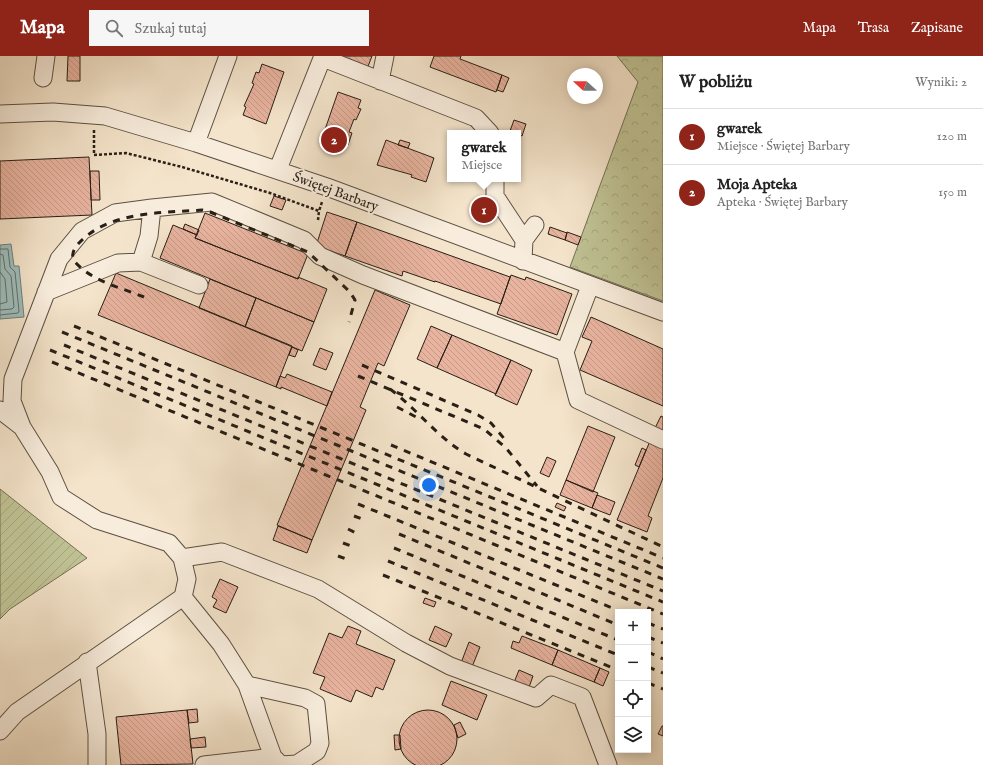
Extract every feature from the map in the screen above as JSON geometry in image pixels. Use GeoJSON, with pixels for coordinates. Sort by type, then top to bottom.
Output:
{"type":"FeatureCollection","features":[{"type":"Feature","properties":{"kind":"street"},"geometry":{"type":"LineString","coordinates":[[43,78],[46,56]]}},
{"type":"Feature","properties":{"kind":"street"},"geometry":{"type":"LineString","coordinates":[[196,143],[228,56]]}},
{"type":"Feature","properties":{"kind":"street"},"geometry":{"type":"LineString","coordinates":[[380,81],[385,56]]}},
{"type":"Feature","properties":{"kind":"street"},"geometry":{"type":"LineString","coordinates":[[278,169],[323,57],[476,118],[487,130]]}},
{"type":"Feature","properties":{"kind":"street","name":"Świętej Barbary"},"geometry":{"type":"LineString","coordinates":[[0,114],[53,112],[105,116],[196,143],[278,169],[663,312]]}},
{"type":"Feature","properties":{"kind":"street"},"geometry":{"type":"LineString","coordinates":[[495,182],[495,196],[524,240]]}},
{"type":"Feature","properties":{"kind":"street"},"geometry":{"type":"LineString","coordinates":[[0,731],[17,712],[87,662],[183,597],[187,579],[182,558],[168,543],[97,520],[61,497],[50,472],[22,427],[12,401],[13,379],[59,259],[82,231],[115,213],[212,202],[304,240],[320,256],[363,276],[565,352]]}},
{"type":"Feature","properties":{"kind":"street"},"geometry":{"type":"LineString","coordinates":[[141,262],[149,236],[152,208]]}},
{"type":"Feature","properties":{"kind":"street"},"geometry":{"type":"LineString","coordinates":[[523,261],[524,240],[535,225]]}},
{"type":"Feature","properties":{"kind":"street"},"geometry":{"type":"LineString","coordinates":[[46,292],[118,263],[141,262],[199,285]]}},
{"type":"Feature","properties":{"kind":"street"},"geometry":{"type":"LineString","coordinates":[[590,286],[565,352],[578,400],[663,440]]}},
{"type":"Feature","properties":{"kind":"street"},"geometry":{"type":"LineString","coordinates":[[0,410],[22,427]]}},
{"type":"Feature","properties":{"kind":"street"},"geometry":{"type":"LineString","coordinates":[[182,558],[222,552],[318,589],[406,643],[450,666],[536,698],[551,685],[582,697],[608,765]]}},
{"type":"Feature","properties":{"kind":"street"},"geometry":{"type":"LineString","coordinates":[[183,597],[221,644],[247,685],[278,762]]}},
{"type":"Feature","properties":{"kind":"street"},"geometry":{"type":"LineString","coordinates":[[87,662],[97,734],[97,765]]}},
{"type":"Feature","properties":{"kind":"street"},"geometry":{"type":"LineString","coordinates":[[204,765],[278,762],[297,764],[317,751],[320,743],[316,704],[305,698],[247,685]]}},
{"type":"Feature","properties":{"kind":"path"},"geometry":{"type":"LineString","coordinates":[[94,126],[94,155],[126,153],[182,167],[270,193],[319,211]]}},
{"type":"Feature","properties":{"kind":"path"},"geometry":{"type":"LineString","coordinates":[[318,220],[319,211],[327,187]]}},
{"type":"Feature","properties":{"kind":"green space"},"geometry":{"type":"Polygon","coordinates":[[[617,56],[663,56],[663,301],[570,267],[638,82],[617,56]]]}},
{"type":"Feature","properties":{"kind":"green space"},"geometry":{"type":"Polygon","coordinates":[[[0,489],[87,558],[10,609],[0,619],[0,489]]]}},
{"type":"Feature","properties":{"kind":"water"},"geometry":{"type":"Polygon","coordinates":[[[11,244],[14,266],[19,266],[24,317],[0,319],[0,245],[11,244]]]}},
{"type":"Feature","properties":{"kind":"building"},"geometry":{"type":"Polygon","coordinates":[[[68,56],[80,56],[80,81],[67,81],[68,56]]]}},
{"type":"Feature","properties":{"kind":"building"},"geometry":{"type":"Polygon","coordinates":[[[335,56],[372,56],[367,69],[335,56]]]}},
{"type":"Feature","properties":{"kind":"building"},"geometry":{"type":"Polygon","coordinates":[[[434,56],[461,56],[460,59],[502,75],[496,92],[430,67],[434,56]]]}},
{"type":"Feature","properties":{"kind":"building"},"geometry":{"type":"Polygon","coordinates":[[[262,64],[284,72],[266,124],[243,115],[246,107],[244,106],[254,84],[252,83],[256,72],[259,73],[262,64]]]}},
{"type":"Feature","properties":{"kind":"building"},"geometry":{"type":"Polygon","coordinates":[[[502,75],[509,78],[503,92],[497,90],[502,75]]]}},
{"type":"Feature","properties":{"kind":"building"},"geometry":{"type":"Polygon","coordinates":[[[338,92],[361,100],[358,108],[361,109],[356,120],[354,119],[349,132],[352,133],[348,145],[345,144],[342,152],[320,144],[338,92]]]}},
{"type":"Feature","properties":{"kind":"building"},"geometry":{"type":"Polygon","coordinates":[[[514,120],[526,124],[522,136],[521,130],[510,130],[514,120]]]}},
{"type":"Feature","properties":{"kind":"building"},"geometry":{"type":"Polygon","coordinates":[[[386,140],[434,158],[426,182],[411,177],[412,175],[377,165],[386,140]]]}},
{"type":"Feature","properties":{"kind":"building"},"geometry":{"type":"Polygon","coordinates":[[[400,140],[410,143],[408,148],[398,145],[400,140]]]}},
{"type":"Feature","properties":{"kind":"building"},"geometry":{"type":"Polygon","coordinates":[[[89,157],[92,215],[0,219],[0,161],[89,157]]]}},
{"type":"Feature","properties":{"kind":"building"},"geometry":{"type":"Polygon","coordinates":[[[90,171],[99,171],[100,200],[91,200],[90,171]]]}},
{"type":"Feature","properties":{"kind":"building"},"geometry":{"type":"Polygon","coordinates":[[[274,196],[286,200],[282,210],[270,206],[274,196]]]}},
{"type":"Feature","properties":{"kind":"building"},"geometry":{"type":"Polygon","coordinates":[[[327,212],[357,222],[345,256],[316,246],[327,212]]]}},
{"type":"Feature","properties":{"kind":"building"},"geometry":{"type":"Polygon","coordinates":[[[205,213],[308,254],[298,279],[195,238],[205,213]]]}},
{"type":"Feature","properties":{"kind":"building"},"geometry":{"type":"Polygon","coordinates":[[[357,222],[510,277],[501,304],[403,271],[402,276],[345,256],[357,222]]]}},
{"type":"Feature","properties":{"kind":"building"},"geometry":{"type":"Polygon","coordinates":[[[185,224],[199,230],[197,235],[183,229],[185,224]]]}},
{"type":"Feature","properties":{"kind":"building"},"geometry":{"type":"Polygon","coordinates":[[[173,225],[197,235],[195,238],[327,289],[314,322],[160,258],[173,225]]]}},
{"type":"Feature","properties":{"kind":"building"},"geometry":{"type":"Polygon","coordinates":[[[550,227],[567,233],[565,240],[548,234],[550,227]]]}},
{"type":"Feature","properties":{"kind":"building"},"geometry":{"type":"Polygon","coordinates":[[[567,232],[581,237],[578,245],[565,240],[567,232]]]}},
{"type":"Feature","properties":{"kind":"building"},"geometry":{"type":"Polygon","coordinates":[[[116,273],[292,346],[276,387],[98,315],[116,273]]]}},
{"type":"Feature","properties":{"kind":"building"},"geometry":{"type":"Polygon","coordinates":[[[511,275],[525,280],[526,277],[572,294],[557,335],[497,314],[511,275]]]}},
{"type":"Feature","properties":{"kind":"building"},"geometry":{"type":"Polygon","coordinates":[[[210,279],[256,298],[245,327],[199,308],[210,279]]]}},
{"type":"Feature","properties":{"kind":"building"},"geometry":{"type":"Polygon","coordinates":[[[375,290],[410,305],[384,366],[378,363],[360,407],[366,410],[312,540],[277,525],[375,290]]]}},
{"type":"Feature","properties":{"kind":"building"},"geometry":{"type":"Polygon","coordinates":[[[256,298],[314,322],[302,351],[245,327],[256,298]]]}},
{"type":"Feature","properties":{"kind":"building"},"geometry":{"type":"Polygon","coordinates":[[[591,317],[663,349],[663,406],[580,370],[592,341],[582,337],[591,317]]]}},
{"type":"Feature","properties":{"kind":"building"},"geometry":{"type":"Polygon","coordinates":[[[431,326],[452,335],[437,368],[417,359],[431,326]]]}},
{"type":"Feature","properties":{"kind":"building"},"geometry":{"type":"Polygon","coordinates":[[[452,335],[511,360],[496,394],[437,368],[452,335]]]}},
{"type":"Feature","properties":{"kind":"building"},"geometry":{"type":"Polygon","coordinates":[[[292,347],[298,350],[295,357],[289,355],[292,347]]]}},
{"type":"Feature","properties":{"kind":"building"},"geometry":{"type":"Polygon","coordinates":[[[320,348],[333,353],[326,370],[313,365],[320,348]]]}},
{"type":"Feature","properties":{"kind":"building"},"geometry":{"type":"Polygon","coordinates":[[[511,360],[532,370],[517,405],[495,395],[511,360]]]}},
{"type":"Feature","properties":{"kind":"building"},"geometry":{"type":"Polygon","coordinates":[[[287,374],[332,392],[327,406],[281,387],[281,389],[276,387],[280,376],[285,378],[287,374]]]}},
{"type":"Feature","properties":{"kind":"building"},"geometry":{"type":"Polygon","coordinates":[[[661,416],[663,417],[663,434],[654,430],[661,416]]]}},
{"type":"Feature","properties":{"kind":"building"},"geometry":{"type":"Polygon","coordinates":[[[588,426],[615,437],[593,492],[566,480],[588,426]]]}},
{"type":"Feature","properties":{"kind":"building"},"geometry":{"type":"Polygon","coordinates":[[[650,441],[663,446],[663,478],[648,516],[652,518],[647,532],[617,520],[650,441]]]}},
{"type":"Feature","properties":{"kind":"building"},"geometry":{"type":"Polygon","coordinates":[[[642,448],[646,450],[639,467],[635,465],[642,448]]]}},
{"type":"Feature","properties":{"kind":"building"},"geometry":{"type":"Polygon","coordinates":[[[547,457],[556,461],[549,477],[540,473],[547,457]]]}},
{"type":"Feature","properties":{"kind":"building"},"geometry":{"type":"Polygon","coordinates":[[[566,480],[598,493],[592,508],[560,495],[566,480]]]}},
{"type":"Feature","properties":{"kind":"building"},"geometry":{"type":"Polygon","coordinates":[[[597,495],[615,502],[610,515],[592,508],[597,495]]]}},
{"type":"Feature","properties":{"kind":"building"},"geometry":{"type":"Polygon","coordinates":[[[557,503],[566,507],[564,511],[555,507],[557,503]]]}},
{"type":"Feature","properties":{"kind":"building"},"geometry":{"type":"Polygon","coordinates":[[[278,526],[312,540],[307,553],[273,540],[278,526]]]}},
{"type":"Feature","properties":{"kind":"building"},"geometry":{"type":"Polygon","coordinates":[[[220,579],[238,587],[226,613],[213,607],[217,600],[212,597],[220,579]]]}},
{"type":"Feature","properties":{"kind":"building"},"geometry":{"type":"Polygon","coordinates":[[[425,598],[436,602],[434,607],[423,603],[425,598]]]}},
{"type":"Feature","properties":{"kind":"building"},"geometry":{"type":"Polygon","coordinates":[[[348,626],[361,631],[356,644],[395,660],[383,690],[376,687],[372,697],[356,690],[351,702],[320,689],[325,677],[313,673],[329,633],[342,638],[348,626]]]}},
{"type":"Feature","properties":{"kind":"building"},"geometry":{"type":"Polygon","coordinates":[[[435,626],[452,634],[446,647],[429,640],[435,626]]]}},
{"type":"Feature","properties":{"kind":"building"},"geometry":{"type":"Polygon","coordinates":[[[522,636],[558,650],[552,665],[511,648],[513,641],[519,643],[522,636]]]}},
{"type":"Feature","properties":{"kind":"building"},"geometry":{"type":"Polygon","coordinates":[[[469,642],[480,647],[472,667],[461,663],[469,642]]]}},
{"type":"Feature","properties":{"kind":"building"},"geometry":{"type":"Polygon","coordinates":[[[558,650],[600,668],[594,682],[552,665],[558,650]]]}},
{"type":"Feature","properties":{"kind":"building"},"geometry":{"type":"Polygon","coordinates":[[[600,668],[609,672],[603,686],[594,682],[600,668]]]}},
{"type":"Feature","properties":{"kind":"building"},"geometry":{"type":"Polygon","coordinates":[[[519,670],[533,676],[528,690],[513,685],[519,670]]]}},
{"type":"Feature","properties":{"kind":"building"},"geometry":{"type":"Polygon","coordinates":[[[451,681],[487,695],[477,720],[442,705],[451,681]]]}},
{"type":"Feature","properties":{"kind":"building"},"geometry":{"type":"Polygon","coordinates":[[[197,709],[198,722],[189,723],[187,710],[197,709]]]}},
{"type":"Feature","properties":{"kind":"building"},"geometry":{"type":"Polygon","coordinates":[[[187,710],[193,764],[121,765],[116,717],[187,710]]]}},
{"type":"Feature","properties":{"kind":"building"},"geometry":{"type":"Polygon","coordinates":[[[428,710],[444,715],[452,723],[456,733],[456,745],[452,755],[444,763],[436,766],[420,766],[412,763],[404,755],[399,739],[404,723],[412,715],[428,710]]]}},
{"type":"Feature","properties":{"kind":"building"},"geometry":{"type":"Polygon","coordinates":[[[460,722],[466,734],[458,738],[454,725],[460,722]]]}},
{"type":"Feature","properties":{"kind":"building"},"geometry":{"type":"Polygon","coordinates":[[[663,726],[663,736],[658,734],[663,726]]]}},
{"type":"Feature","properties":{"kind":"building"},"geometry":{"type":"Polygon","coordinates":[[[394,735],[400,735],[401,749],[395,750],[394,735]]]}},
{"type":"Feature","properties":{"kind":"building"},"geometry":{"type":"Polygon","coordinates":[[[205,737],[206,747],[191,748],[190,739],[205,737]]]}},
{"type":"Feature","properties":{"kind":"railway"},"geometry":{"type":"LineString","coordinates":[[144,297],[90,275],[74,261],[73,254],[76,246],[90,233],[104,225],[120,220],[153,213],[202,210],[308,252],[350,292],[355,300],[349,322]]}},
{"type":"Feature","properties":{"kind":"railway"},"geometry":{"type":"LineString","coordinates":[[74,326],[663,568]]}},
{"type":"Feature","properties":{"kind":"railway"},"geometry":{"type":"LineString","coordinates":[[62,332],[663,579]]}},
{"type":"Feature","properties":{"kind":"railway"},"geometry":{"type":"LineString","coordinates":[[64,345],[663,591]]}},
{"type":"Feature","properties":{"kind":"railway"},"geometry":{"type":"LineString","coordinates":[[50,350],[663,602]]}},
{"type":"Feature","properties":{"kind":"railway"},"geometry":{"type":"LineString","coordinates":[[52,362],[663,614]]}},
{"type":"Feature","properties":{"kind":"railway"},"geometry":{"type":"LineString","coordinates":[[362,365],[478,415],[491,423],[507,442]]}},
{"type":"Feature","properties":{"kind":"railway"},"geometry":{"type":"LineString","coordinates":[[358,376],[484,429],[506,448],[537,486]]}},
{"type":"Feature","properties":{"kind":"railway"},"geometry":{"type":"LineString","coordinates":[[390,389],[436,431],[466,454],[663,547]]}},
{"type":"Feature","properties":{"kind":"railway"},"geometry":{"type":"LineString","coordinates":[[397,407],[418,418]]}},
{"type":"Feature","properties":{"kind":"railway"},"geometry":{"type":"LineString","coordinates":[[391,445],[663,558]]}},
{"type":"Feature","properties":{"kind":"railway"},"geometry":{"type":"LineString","coordinates":[[358,504],[615,609]]}},
{"type":"Feature","properties":{"kind":"railway"},"geometry":{"type":"LineString","coordinates":[[354,516],[362,519]]}},
{"type":"Feature","properties":{"kind":"railway"},"geometry":{"type":"LineString","coordinates":[[348,529],[356,533]]}},
{"type":"Feature","properties":{"kind":"railway"},"geometry":{"type":"LineString","coordinates":[[399,534],[615,624]]}},
{"type":"Feature","properties":{"kind":"railway"},"geometry":{"type":"LineString","coordinates":[[343,543],[351,546]]}},
{"type":"Feature","properties":{"kind":"railway"},"geometry":{"type":"LineString","coordinates":[[394,548],[615,639]]}},
{"type":"Feature","properties":{"kind":"railway"},"geometry":{"type":"LineString","coordinates":[[338,556],[346,559]]}},
{"type":"Feature","properties":{"kind":"railway"},"geometry":{"type":"LineString","coordinates":[[388,561],[615,654]]}},
{"type":"Feature","properties":{"kind":"railway"},"geometry":{"type":"LineString","coordinates":[[383,575],[615,669]]}},
{"type":"Feature","properties":{"kind":"railway"},"geometry":{"type":"LineString","coordinates":[[651,624],[663,629]]}},
{"type":"Feature","properties":{"kind":"railway"},"geometry":{"type":"LineString","coordinates":[[651,638],[663,643]]}},
{"type":"Feature","properties":{"kind":"railway"},"geometry":{"type":"LineString","coordinates":[[651,653],[663,659]]}},
{"type":"Feature","properties":{"kind":"railway"},"geometry":{"type":"LineString","coordinates":[[651,668],[663,673]]}},
{"type":"Feature","properties":{"kind":"railway"},"geometry":{"type":"LineString","coordinates":[[651,684],[663,689]]}},
{"type":"Feature","properties":{"kind":"place","name":"Moja Apteka"},"geometry":{"type":"Point","coordinates":[334,140]}},
{"type":"Feature","properties":{"kind":"place","name":"gwarek"},"geometry":{"type":"Point","coordinates":[484,210]}}]}
